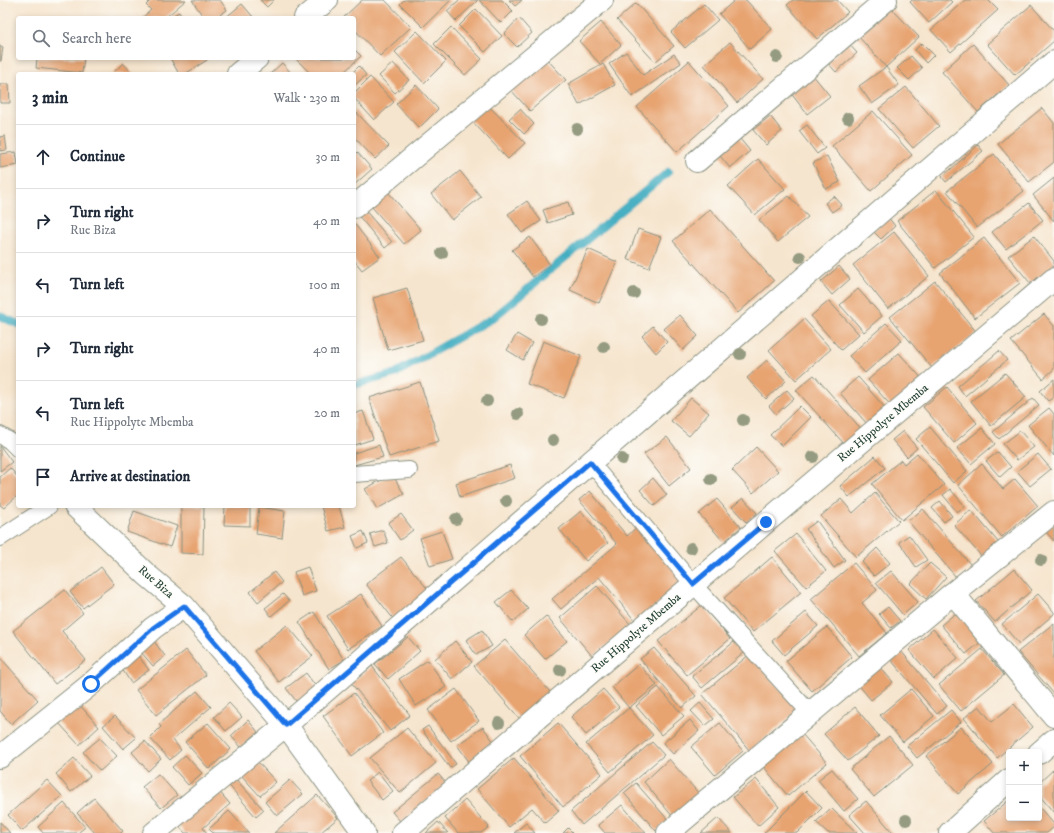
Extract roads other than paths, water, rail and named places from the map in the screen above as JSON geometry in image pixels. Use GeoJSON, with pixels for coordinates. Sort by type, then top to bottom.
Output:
{"type":"FeatureCollection","features":[{"type":"Feature","properties":{"kind":"street"},"geometry":{"type":"LineString","coordinates":[[307,16],[327,0]]}},
{"type":"Feature","properties":{"kind":"street"},"geometry":{"type":"LineString","coordinates":[[356,205],[602,0]]}},
{"type":"Feature","properties":{"kind":"street"},"geometry":{"type":"LineString","coordinates":[[697,161],[886,0]]}},
{"type":"Feature","properties":{"kind":"street"},"geometry":{"type":"LineString","coordinates":[[240,72],[255,60]]}},
{"type":"Feature","properties":{"kind":"street"},"geometry":{"type":"LineString","coordinates":[[154,833],[286,725],[1054,62]]}},
{"type":"Feature","properties":{"kind":"street","name":"Rue Hippolyte Mbemba"},"geometry":{"type":"LineString","coordinates":[[403,833],[693,584],[1054,279]]}},
{"type":"Feature","properties":{"kind":"street","name":"Rue Biza"},"geometry":{"type":"LineString","coordinates":[[77,508],[147,575],[184,606],[286,725],[364,833]]}},
{"type":"Feature","properties":{"kind":"street"},"geometry":{"type":"LineString","coordinates":[[668,833],[952,593],[1054,512]]}},
{"type":"Feature","properties":{"kind":"street"},"geometry":{"type":"LineString","coordinates":[[952,593],[1054,716]]}},
{"type":"Feature","properties":{"kind":"street"},"geometry":{"type":"LineString","coordinates":[[0,757],[91,684],[153,628],[184,606]]}},
{"type":"Feature","properties":{"kind":"street"},"geometry":{"type":"LineString","coordinates":[[1042,750],[1054,740]]}},
{"type":"Feature","properties":{"kind":"street"},"geometry":{"type":"LineString","coordinates":[[950,833],[1006,783]]}},
{"type":"Feature","properties":{"kind":"lane"},"geometry":{"type":"LineString","coordinates":[[0,435],[16,447]]}},
{"type":"Feature","properties":{"kind":"lane"},"geometry":{"type":"LineString","coordinates":[[590,462],[693,584],[810,713]]}},
{"type":"Feature","properties":{"kind":"lane"},"geometry":{"type":"LineString","coordinates":[[356,474],[409,470]]}},
{"type":"Feature","properties":{"kind":"lane"},"geometry":{"type":"LineString","coordinates":[[0,538],[46,508]]}},
{"type":"Feature","properties":{"kind":"waterway"},"geometry":{"type":"LineString","coordinates":[[356,384],[394,374],[493,318],[668,172]]}},
{"type":"Feature","properties":{"kind":"waterway"},"geometry":{"type":"LineString","coordinates":[[0,316],[16,323]]}}]}
